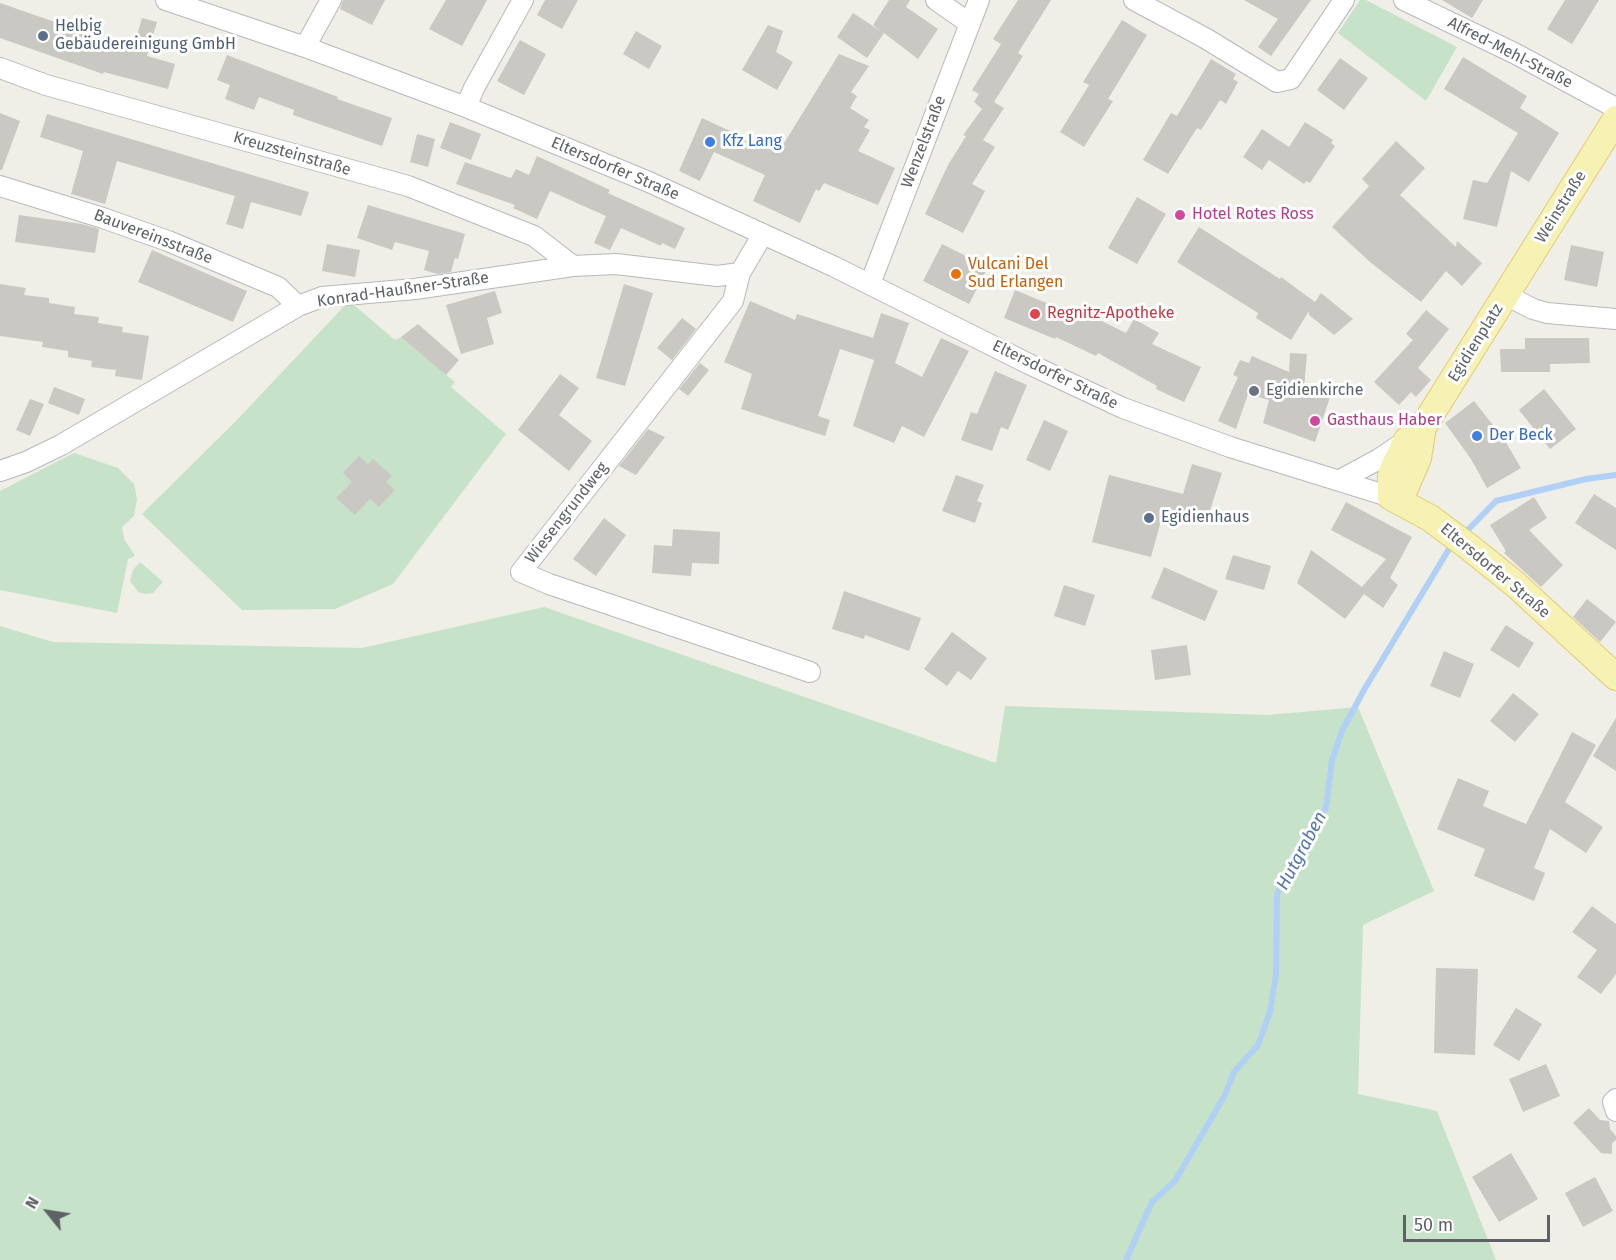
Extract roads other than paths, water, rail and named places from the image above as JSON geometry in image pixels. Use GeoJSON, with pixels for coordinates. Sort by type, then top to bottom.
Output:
{"type":"FeatureCollection","features":[{"type":"Feature","properties":{"kind":"main road","name":"Weinstraße"},"geometry":{"type":"LineString","coordinates":[[1506,295],[1616,119]]}},
{"type":"Feature","properties":{"kind":"main road","name":"Egidienplatz"},"geometry":{"type":"LineString","coordinates":[[1396,499],[1418,458],[1415,433],[1506,295]]}},
{"type":"Feature","properties":{"kind":"main road","name":"Eltersdorfer Straße"},"geometry":{"type":"LineString","coordinates":[[1396,499],[1444,527],[1515,584],[1616,677]]}},
{"type":"Feature","properties":{"kind":"street","name":"Eltersdorfer Straße"},"geometry":{"type":"LineString","coordinates":[[166,0],[305,47],[466,107],[649,182],[870,284],[1029,364],[1165,425],[1396,499]]}},
{"type":"Feature","properties":{"kind":"street"},"geometry":{"type":"LineString","coordinates":[[305,47],[331,0]]}},
{"type":"Feature","properties":{"kind":"street"},"geometry":{"type":"LineString","coordinates":[[466,107],[474,88],[523,0]]}},
{"type":"Feature","properties":{"kind":"street"},"geometry":{"type":"LineString","coordinates":[[936,0],[969,23]]}},
{"type":"Feature","properties":{"kind":"street","name":"Wenzelstraße"},"geometry":{"type":"LineString","coordinates":[[870,284],[979,0]]}},
{"type":"Feature","properties":{"kind":"street"},"geometry":{"type":"LineString","coordinates":[[1134,0],[1205,38],[1277,82],[1291,79],[1344,0]]}},
{"type":"Feature","properties":{"kind":"street","name":"Alfred-Mehl-Straße"},"geometry":{"type":"LineString","coordinates":[[1404,0],[1516,54],[1616,108]]}},
{"type":"Feature","properties":{"kind":"street","name":"Kreuzsteinstraße"},"geometry":{"type":"LineString","coordinates":[[0,68],[46,86],[408,186],[534,236],[573,266]]}},
{"type":"Feature","properties":{"kind":"street","name":"Bauvereinsstraße"},"geometry":{"type":"LineString","coordinates":[[0,186],[168,241],[278,287],[298,306]]}},
{"type":"Feature","properties":{"kind":"street","name":"Wiesengrundweg"},"geometry":{"type":"LineString","coordinates":[[763,234],[740,273],[733,301],[521,572],[549,584],[810,672]]}},
{"type":"Feature","properties":{"kind":"street","name":"Konrad-Haußner-Straße"},"geometry":{"type":"LineString","coordinates":[[0,471],[26,462],[61,445],[298,306],[322,297],[415,289],[573,266],[616,264],[717,276],[740,273]]}},
{"type":"Feature","properties":{"kind":"street","name":"Egidienplatz"},"geometry":{"type":"LineString","coordinates":[[1506,295],[1533,309],[1547,313],[1616,320]]}},
{"type":"Feature","properties":{"kind":"street"},"geometry":{"type":"LineString","coordinates":[[1340,480],[1379,459],[1415,433]]}},
{"type":"Feature","properties":{"kind":"street"},"geometry":{"type":"LineString","coordinates":[[1616,1099],[1613,1102],[1616,1111]]}},
{"type":"Feature","properties":{"kind":"waterway","name":"Hutgraben"},"geometry":{"type":"LineString","coordinates":[[1463,535],[1496,501],[1586,479],[1616,475]]}},
{"type":"Feature","properties":{"kind":"waterway","name":"Hutgraben"},"geometry":{"type":"LineString","coordinates":[[1126,1260],[1152,1202],[1175,1181],[1225,1095],[1234,1072],[1258,1045],[1270,1012],[1276,974],[1277,894],[1295,857],[1326,808],[1332,760],[1342,731],[1364,690],[1453,544]]}},
{"type":"Feature","properties":{"kind":"place","name":"Helbig Gebäudereinigung GmbH"},"geometry":{"type":"Point","coordinates":[43,36]}},
{"type":"Feature","properties":{"kind":"place","name":"Kfz Lang"},"geometry":{"type":"Point","coordinates":[710,142]}},
{"type":"Feature","properties":{"kind":"place","name":"Hotel Rotes Ross"},"geometry":{"type":"Point","coordinates":[1180,215]}},
{"type":"Feature","properties":{"kind":"place","name":"Vulcani Del Sud Erlangen"},"geometry":{"type":"Point","coordinates":[956,274]}},
{"type":"Feature","properties":{"kind":"place","name":"Regnitz-Apotheke"},"geometry":{"type":"Point","coordinates":[1035,314]}},
{"type":"Feature","properties":{"kind":"place","name":"Egidienkirche"},"geometry":{"type":"Point","coordinates":[1254,391]}},
{"type":"Feature","properties":{"kind":"place","name":"Gasthaus Haber"},"geometry":{"type":"Point","coordinates":[1315,421]}},
{"type":"Feature","properties":{"kind":"place","name":"Der Beck"},"geometry":{"type":"Point","coordinates":[1477,436]}},
{"type":"Feature","properties":{"kind":"place","name":"Egidienhaus"},"geometry":{"type":"Point","coordinates":[1149,518]}}]}
